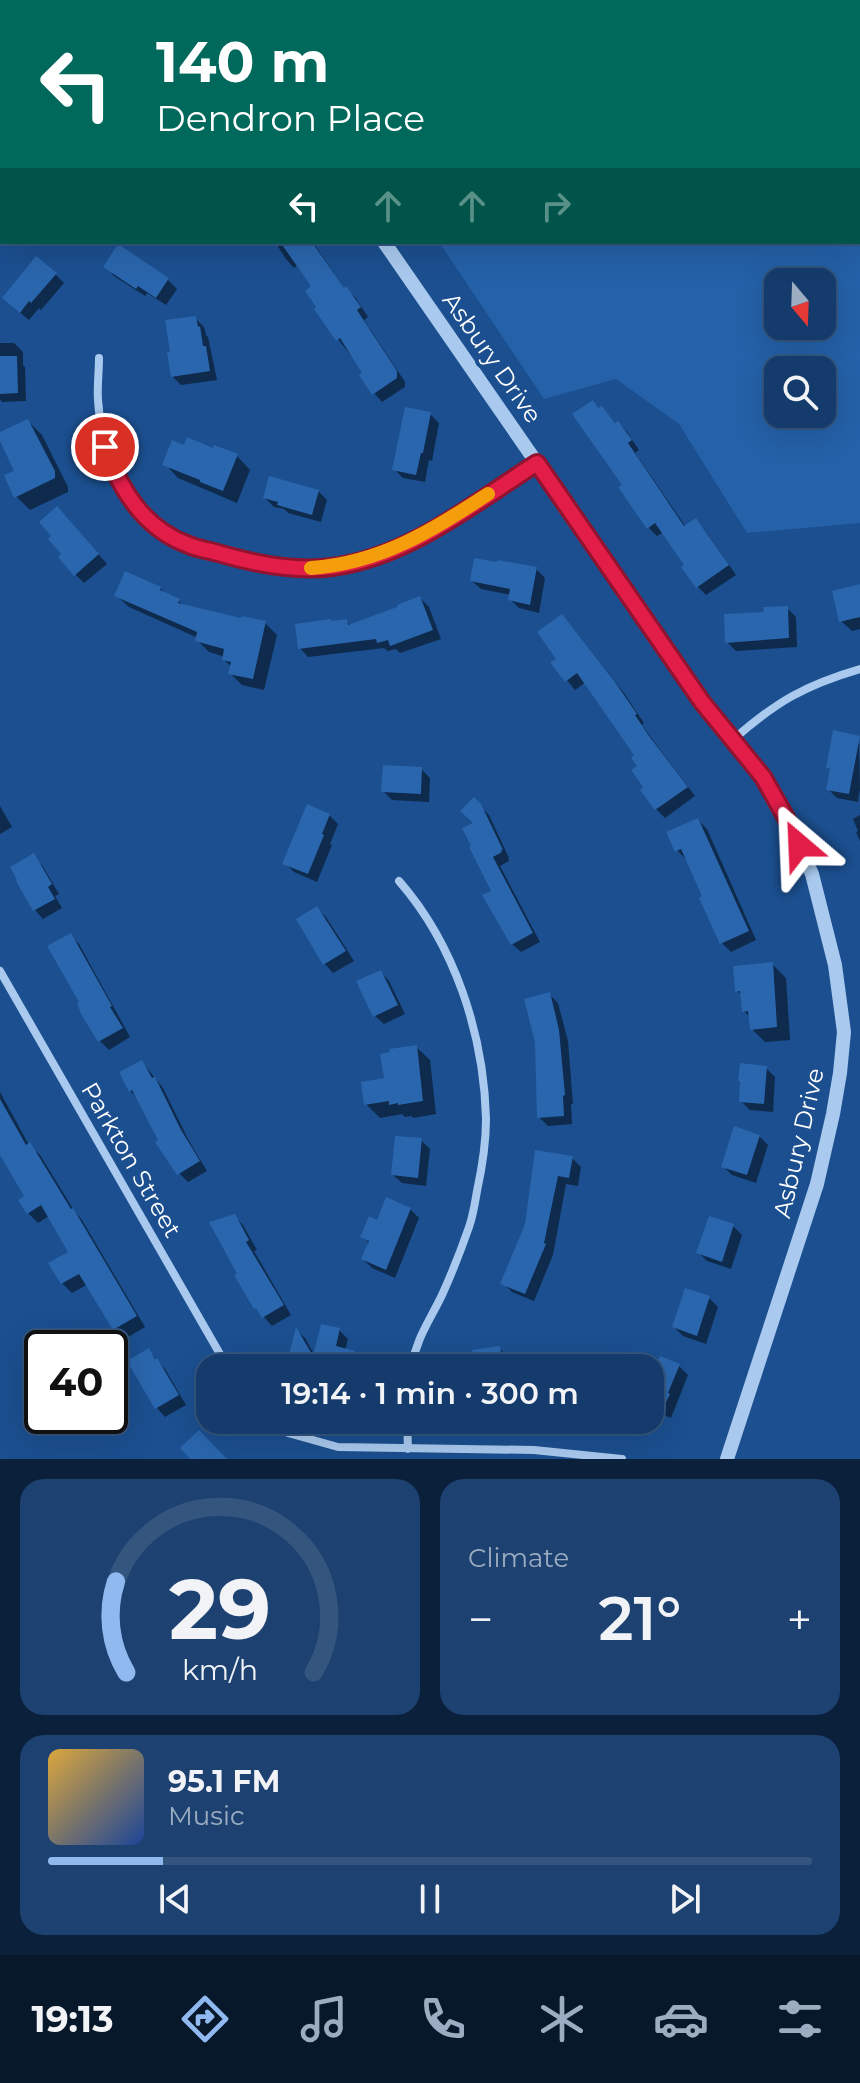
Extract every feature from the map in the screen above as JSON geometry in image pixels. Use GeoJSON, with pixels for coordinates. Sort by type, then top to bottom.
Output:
{"type":"FeatureCollection","features":[{"type":"Feature","properties":{"kind":"street","name":"Asbury Drive"},"geometry":{"type":"LineString","coordinates":[[385,244],[702,702],[763,777],[812,874],[825,920],[844,1032],[833,1114],[817,1184],[727,1459]]}},
{"type":"Feature","properties":{"kind":"street"},"geometry":{"type":"LineString","coordinates":[[99,358],[98,401],[105,447],[117,477],[134,505],[148,521],[188,545],[241,560],[308,568],[334,567],[368,559],[404,545],[444,523],[537,463]]}},
{"type":"Feature","properties":{"kind":"street"},"geometry":{"type":"LineString","coordinates":[[734,739],[786,698],[827,678],[860,669]]}},
{"type":"Feature","properties":{"kind":"street"},"geometry":{"type":"LineString","coordinates":[[399,881],[428,920],[459,986],[477,1041],[486,1121],[483,1165],[471,1223],[454,1270],[422,1330],[413,1354]]}},
{"type":"Feature","properties":{"kind":"street","name":"Parkton Street"},"geometry":{"type":"LineString","coordinates":[[0,971],[220,1354]]}},
{"type":"Feature","properties":{"kind":"street"},"geometry":{"type":"LineString","coordinates":[[292,1434],[338,1447],[534,1450],[622,1459]]}},
{"type":"Feature","properties":{"kind":"street"},"geometry":{"type":"LineString","coordinates":[[407,1434],[408,1449]]}},
{"type":"Feature","properties":{"kind":"shaded area"},"geometry":{"type":"Polygon","coordinates":[[[440,244],[860,244],[860,523],[747,533],[679,424],[616,379],[544,399],[440,244]]]}},
{"type":"Feature","properties":{"kind":"building"},"geometry":{"type":"Polygon","coordinates":[[[118,244],[169,278],[156,298],[103,267],[118,244]]]}},
{"type":"Feature","properties":{"kind":"building"},"geometry":{"type":"Polygon","coordinates":[[[281,244],[313,244],[361,307],[357,310],[397,371],[397,378],[372,395],[340,338],[336,341],[314,309],[316,307],[305,291],[311,286],[281,244]]]}},
{"type":"Feature","properties":{"kind":"building"},"geometry":{"type":"Polygon","coordinates":[[[36,256],[57,273],[20,313],[2,298],[36,256]]]}},
{"type":"Feature","properties":{"kind":"building"},"geometry":{"type":"Polygon","coordinates":[[[196,316],[210,371],[171,377],[165,320],[196,316]]]}},
{"type":"Feature","properties":{"kind":"building"},"geometry":{"type":"Polygon","coordinates":[[[0,356],[17,356],[18,393],[0,394],[0,356]]]}},
{"type":"Feature","properties":{"kind":"building"},"geometry":{"type":"Polygon","coordinates":[[[593,400],[615,423],[618,421],[632,440],[628,443],[684,526],[696,518],[729,565],[696,588],[655,523],[647,529],[618,487],[622,485],[572,414],[593,400]]]}},
{"type":"Feature","properties":{"kind":"building"},"geometry":{"type":"Polygon","coordinates":[[[405,407],[431,412],[416,475],[392,470],[405,407]]]}},
{"type":"Feature","properties":{"kind":"building"},"geometry":{"type":"Polygon","coordinates":[[[28,419],[55,471],[55,478],[14,498],[4,475],[14,471],[0,441],[0,432],[28,419]]]}},
{"type":"Feature","properties":{"kind":"building"},"geometry":{"type":"Polygon","coordinates":[[[187,437],[238,454],[223,491],[162,465],[172,440],[184,445],[187,437]]]}},
{"type":"Feature","properties":{"kind":"building"},"geometry":{"type":"Polygon","coordinates":[[[269,476],[319,490],[312,515],[263,498],[269,476]]]}},
{"type":"Feature","properties":{"kind":"building"},"geometry":{"type":"Polygon","coordinates":[[[57,506],[99,554],[74,576],[58,557],[61,554],[39,522],[57,506]]]}},
{"type":"Feature","properties":{"kind":"building"},"geometry":{"type":"Polygon","coordinates":[[[474,558],[537,567],[530,605],[508,600],[510,589],[470,581],[474,558]]]}},
{"type":"Feature","properties":{"kind":"building"},"geometry":{"type":"Polygon","coordinates":[[[125,571],[161,587],[160,590],[180,599],[178,603],[266,621],[253,679],[228,674],[231,662],[222,660],[224,649],[195,641],[197,632],[114,596],[125,571]]]}},
{"type":"Feature","properties":{"kind":"building"},"geometry":{"type":"Polygon","coordinates":[[[860,584],[860,617],[839,622],[832,591],[860,584]]]}},
{"type":"Feature","properties":{"kind":"building"},"geometry":{"type":"Polygon","coordinates":[[[420,596],[433,630],[390,646],[388,640],[377,643],[376,639],[298,649],[295,624],[347,619],[348,625],[420,596]]]}},
{"type":"Feature","properties":{"kind":"building"},"geometry":{"type":"Polygon","coordinates":[[[788,606],[789,638],[725,643],[724,614],[764,612],[763,607],[788,606]]]}},
{"type":"Feature","properties":{"kind":"building"},"geometry":{"type":"Polygon","coordinates":[[[562,614],[615,682],[649,736],[688,787],[655,810],[640,790],[643,787],[631,770],[637,766],[631,758],[634,755],[577,673],[565,682],[550,662],[556,659],[537,632],[562,614]]]}},
{"type":"Feature","properties":{"kind":"building"},"geometry":{"type":"Polygon","coordinates":[[[833,730],[860,736],[849,794],[826,790],[830,769],[826,768],[833,730]]]}},
{"type":"Feature","properties":{"kind":"building"},"geometry":{"type":"Polygon","coordinates":[[[383,765],[422,767],[421,794],[381,792],[383,765]]]}},
{"type":"Feature","properties":{"kind":"building"},"geometry":{"type":"Polygon","coordinates":[[[474,797],[481,804],[503,850],[493,857],[533,933],[511,945],[482,895],[491,891],[462,828],[473,823],[460,811],[474,797]]]}},
{"type":"Feature","properties":{"kind":"building"},"geometry":{"type":"Polygon","coordinates":[[[307,804],[330,814],[308,874],[282,864],[307,804]]]}},
{"type":"Feature","properties":{"kind":"building"},"geometry":{"type":"Polygon","coordinates":[[[698,818],[749,931],[720,944],[681,849],[675,852],[666,832],[698,818]]]}},
{"type":"Feature","properties":{"kind":"building"},"geometry":{"type":"Polygon","coordinates":[[[34,853],[52,884],[48,887],[55,899],[33,911],[10,867],[34,853]]]}},
{"type":"Feature","properties":{"kind":"building"},"geometry":{"type":"Polygon","coordinates":[[[317,906],[346,951],[323,965],[296,919],[317,906]]]}},
{"type":"Feature","properties":{"kind":"building"},"geometry":{"type":"Polygon","coordinates":[[[71,933],[123,1028],[98,1042],[47,946],[71,933]]]}},
{"type":"Feature","properties":{"kind":"building"},"geometry":{"type":"Polygon","coordinates":[[[773,962],[777,1027],[750,1030],[748,1011],[742,1012],[740,991],[735,992],[733,966],[773,962]]]}},
{"type":"Feature","properties":{"kind":"building"},"geometry":{"type":"Polygon","coordinates":[[[381,970],[398,1005],[373,1017],[356,981],[381,970]]]}},
{"type":"Feature","properties":{"kind":"building"},"geometry":{"type":"Polygon","coordinates":[[[550,992],[559,1030],[564,1116],[537,1118],[535,1042],[524,999],[550,992]]]}},
{"type":"Feature","properties":{"kind":"building"},"geometry":{"type":"Polygon","coordinates":[[[417,1045],[423,1101],[364,1105],[361,1082],[384,1078],[380,1054],[390,1052],[389,1049],[417,1045]]]}},
{"type":"Feature","properties":{"kind":"building"},"geometry":{"type":"Polygon","coordinates":[[[142,1060],[152,1078],[155,1077],[200,1161],[177,1175],[155,1142],[158,1140],[119,1072],[142,1060]]]}},
{"type":"Feature","properties":{"kind":"building"},"geometry":{"type":"Polygon","coordinates":[[[740,1063],[767,1066],[764,1104],[739,1102],[740,1063]]]}},
{"type":"Feature","properties":{"kind":"building"},"geometry":{"type":"Polygon","coordinates":[[[0,1099],[26,1145],[30,1142],[73,1208],[137,1316],[113,1330],[79,1274],[61,1284],[48,1263],[68,1252],[41,1205],[27,1214],[18,1200],[24,1196],[0,1155],[0,1099]]]}},
{"type":"Feature","properties":{"kind":"building"},"geometry":{"type":"Polygon","coordinates":[[[734,1126],[760,1135],[747,1175],[721,1167],[734,1126]]]}},
{"type":"Feature","properties":{"kind":"building"},"geometry":{"type":"Polygon","coordinates":[[[395,1136],[422,1138],[418,1178],[391,1175],[395,1136]]]}},
{"type":"Feature","properties":{"kind":"building"},"geometry":{"type":"Polygon","coordinates":[[[535,1150],[573,1156],[569,1178],[558,1176],[546,1244],[525,1294],[500,1284],[525,1224],[535,1150]]]}},
{"type":"Feature","properties":{"kind":"building"},"geometry":{"type":"Polygon","coordinates":[[[386,1197],[411,1208],[386,1270],[361,1259],[369,1241],[360,1237],[369,1216],[377,1220],[386,1197]]]}},
{"type":"Feature","properties":{"kind":"building"},"geometry":{"type":"Polygon","coordinates":[[[235,1214],[249,1240],[246,1242],[284,1305],[262,1318],[234,1275],[237,1274],[209,1222],[235,1214]]]}},
{"type":"Feature","properties":{"kind":"building"},"geometry":{"type":"Polygon","coordinates":[[[709,1216],[734,1224],[722,1262],[696,1253],[709,1216]]]}},
{"type":"Feature","properties":{"kind":"building"},"geometry":{"type":"Polygon","coordinates":[[[685,1288],[710,1296],[697,1336],[672,1327],[685,1288]]]}},
{"type":"Feature","properties":{"kind":"building"},"geometry":{"type":"Polygon","coordinates":[[[321,1324],[340,1328],[336,1346],[355,1351],[354,1354],[314,1354],[321,1324]]]}},
{"type":"Feature","properties":{"kind":"building"},"geometry":{"type":"Polygon","coordinates":[[[296,1327],[312,1354],[289,1354],[296,1327]]]}},
{"type":"Feature","properties":{"kind":"building"},"geometry":{"type":"Polygon","coordinates":[[[500,1346],[501,1354],[473,1354],[472,1350],[500,1346]]]}},
{"type":"Feature","properties":{"kind":"building"},"geometry":{"type":"Polygon","coordinates":[[[149,1348],[179,1395],[155,1409],[128,1360],[149,1348]]]}},
{"type":"Feature","properties":{"kind":"building"},"geometry":{"type":"Polygon","coordinates":[[[664,1358],[680,1364],[664,1407],[664,1358]]]}},
{"type":"Feature","properties":{"kind":"building"},"geometry":{"type":"Polygon","coordinates":[[[196,1433],[203,1434],[227,1459],[190,1459],[180,1448],[196,1433]]]}},
{"type":"Feature","properties":{"kind":"slow traffic"},"geometry":{"type":"LineString","coordinates":[[311,568],[334,567],[368,559],[404,545],[488,494]]}},
{"type":"Feature","properties":{"kind":"route"},"geometry":{"type":"LineString","coordinates":[[105,447],[134,505],[163,532],[188,545],[241,560],[308,568],[334,567],[368,559],[404,545],[537,463],[702,702],[763,777],[799,845]]}}]}
